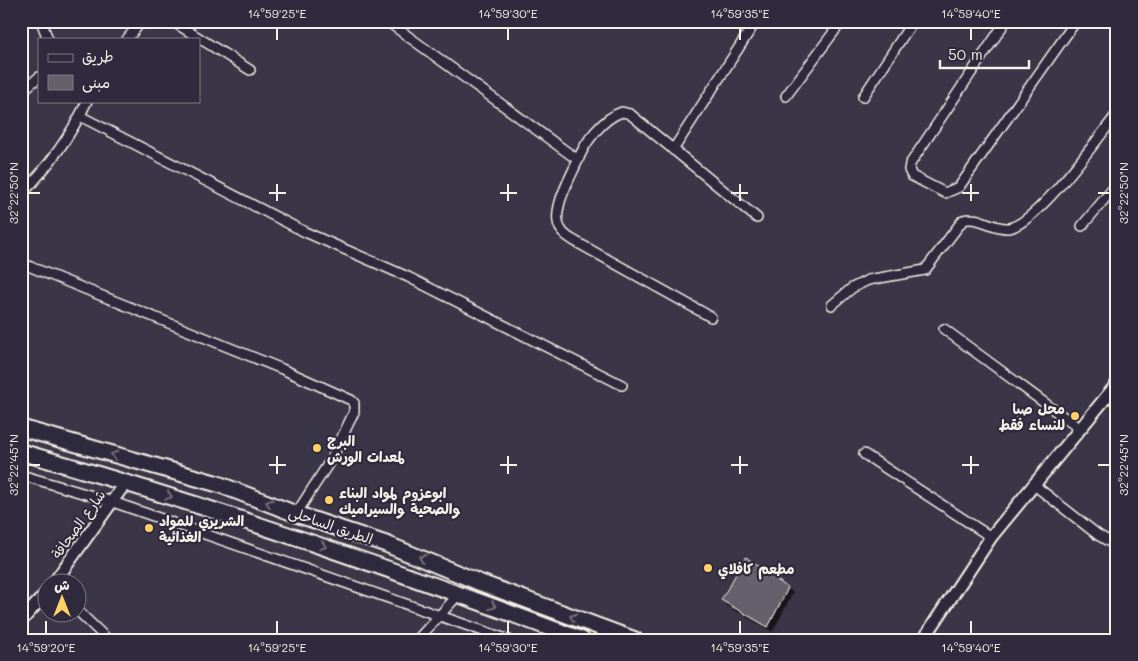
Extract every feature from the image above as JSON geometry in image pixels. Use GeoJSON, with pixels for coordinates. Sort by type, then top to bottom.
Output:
{"type":"FeatureCollection","features":[{"type":"Feature","properties":{"kind":"highway","name":"الطريق الساحلى"},"geometry":{"type":"LineString","coordinates":[[21,428],[218,484],[296,514],[386,544],[481,583],[635,640]]}},
{"type":"Feature","properties":{"kind":"highway","name":"الطريق الساحلى"},"geometry":{"type":"LineString","coordinates":[[21,452],[126,482],[287,533],[582,640]]}},
{"type":"Feature","properties":{"kind":"street"},"geometry":{"type":"LineString","coordinates":[[41,21],[48,38]]}},
{"type":"Feature","properties":{"kind":"street"},"geometry":{"type":"LineString","coordinates":[[128,38],[142,21]]}},
{"type":"Feature","properties":{"kind":"street"},"geometry":{"type":"LineString","coordinates":[[172,21],[199,38]]}},
{"type":"Feature","properties":{"kind":"street"},"geometry":{"type":"LineString","coordinates":[[386,21],[578,160]]}},
{"type":"Feature","properties":{"kind":"street"},"geometry":{"type":"LineString","coordinates":[[673,150],[756,21]]}},
{"type":"Feature","properties":{"kind":"street"},"geometry":{"type":"LineString","coordinates":[[786,96],[842,21]]}},
{"type":"Feature","properties":{"kind":"street"},"geometry":{"type":"LineString","coordinates":[[863,97],[914,21]]}},
{"type":"Feature","properties":{"kind":"street"},"geometry":{"type":"LineString","coordinates":[[1006,21],[910,164],[909,170],[912,176],[944,193],[950,193],[959,187],[1076,21]]}},
{"type":"Feature","properties":{"kind":"street"},"geometry":{"type":"LineString","coordinates":[[200,39],[250,70]]}},
{"type":"Feature","properties":{"kind":"street"},"geometry":{"type":"LineString","coordinates":[[21,92],[38,78]]}},
{"type":"Feature","properties":{"kind":"street"},"geometry":{"type":"LineString","coordinates":[[21,195],[38,178],[80,116],[87,102]]}},
{"type":"Feature","properties":{"kind":"street"},"geometry":{"type":"LineString","coordinates":[[711,317],[578,243],[561,230],[558,215],[562,196],[583,147],[611,118],[622,112],[630,114],[757,218]]}},
{"type":"Feature","properties":{"kind":"street"},"geometry":{"type":"LineString","coordinates":[[832,305],[852,288],[868,280],[925,270],[963,220],[969,218],[1008,228],[1020,224],[1054,193],[1117,114]]}},
{"type":"Feature","properties":{"kind":"street"},"geometry":{"type":"LineString","coordinates":[[80,116],[305,232],[408,276],[622,385]]}},
{"type":"Feature","properties":{"kind":"street"},"geometry":{"type":"LineString","coordinates":[[1082,226],[1117,184]]}},
{"type":"Feature","properties":{"kind":"street"},"geometry":{"type":"LineString","coordinates":[[21,263],[282,369],[351,400],[354,412],[332,458],[296,514]]}},
{"type":"Feature","properties":{"kind":"street"},"geometry":{"type":"LineString","coordinates":[[944,329],[1080,429]]}},
{"type":"Feature","properties":{"kind":"street"},"geometry":{"type":"LineString","coordinates":[[922,640],[991,537],[1117,384]]}},
{"type":"Feature","properties":{"kind":"street"},"geometry":{"type":"LineString","coordinates":[[864,454],[991,537]]}},
{"type":"Feature","properties":{"kind":"street"},"geometry":{"type":"LineString","coordinates":[[21,475],[113,502],[510,640]]}},
{"type":"Feature","properties":{"kind":"street","name":"شارع الصحافة"},"geometry":{"type":"LineString","coordinates":[[60,574],[126,482]]}},
{"type":"Feature","properties":{"kind":"street"},"geometry":{"type":"LineString","coordinates":[[1033,484],[1098,535],[1117,546]]}},
{"type":"Feature","properties":{"kind":"street"},"geometry":{"type":"LineString","coordinates":[[417,640],[459,594]]}},
{"type":"Feature","properties":{"kind":"street"},"geometry":{"type":"LineString","coordinates":[[21,621],[38,601]]}},
{"type":"Feature","properties":{"kind":"street"},"geometry":{"type":"LineString","coordinates":[[88,621],[108,640]]}},
{"type":"Feature","properties":{"kind":"building"},"geometry":{"type":"Polygon","coordinates":[[[746,557],[788,588],[768,627],[721,600],[746,557]]]}},
{"type":"Feature","properties":{"kind":"place","name":"محل صبا للنساء فقط"},"geometry":{"type":"Point","coordinates":[1075,416]}},
{"type":"Feature","properties":{"kind":"place","name":"البرج لمعدات الورش"},"geometry":{"type":"Point","coordinates":[317,448]}},
{"type":"Feature","properties":{"kind":"place","name":"ابوعزوم لمواد البناء والصحية والسيراميك"},"geometry":{"type":"Point","coordinates":[329,500]}},
{"type":"Feature","properties":{"kind":"place","name":"الشريري للمواد الغذائية"},"geometry":{"type":"Point","coordinates":[149,528]}},
{"type":"Feature","properties":{"kind":"place","name":"مطعم كافلاي"},"geometry":{"type":"Point","coordinates":[708,568]}}]}
